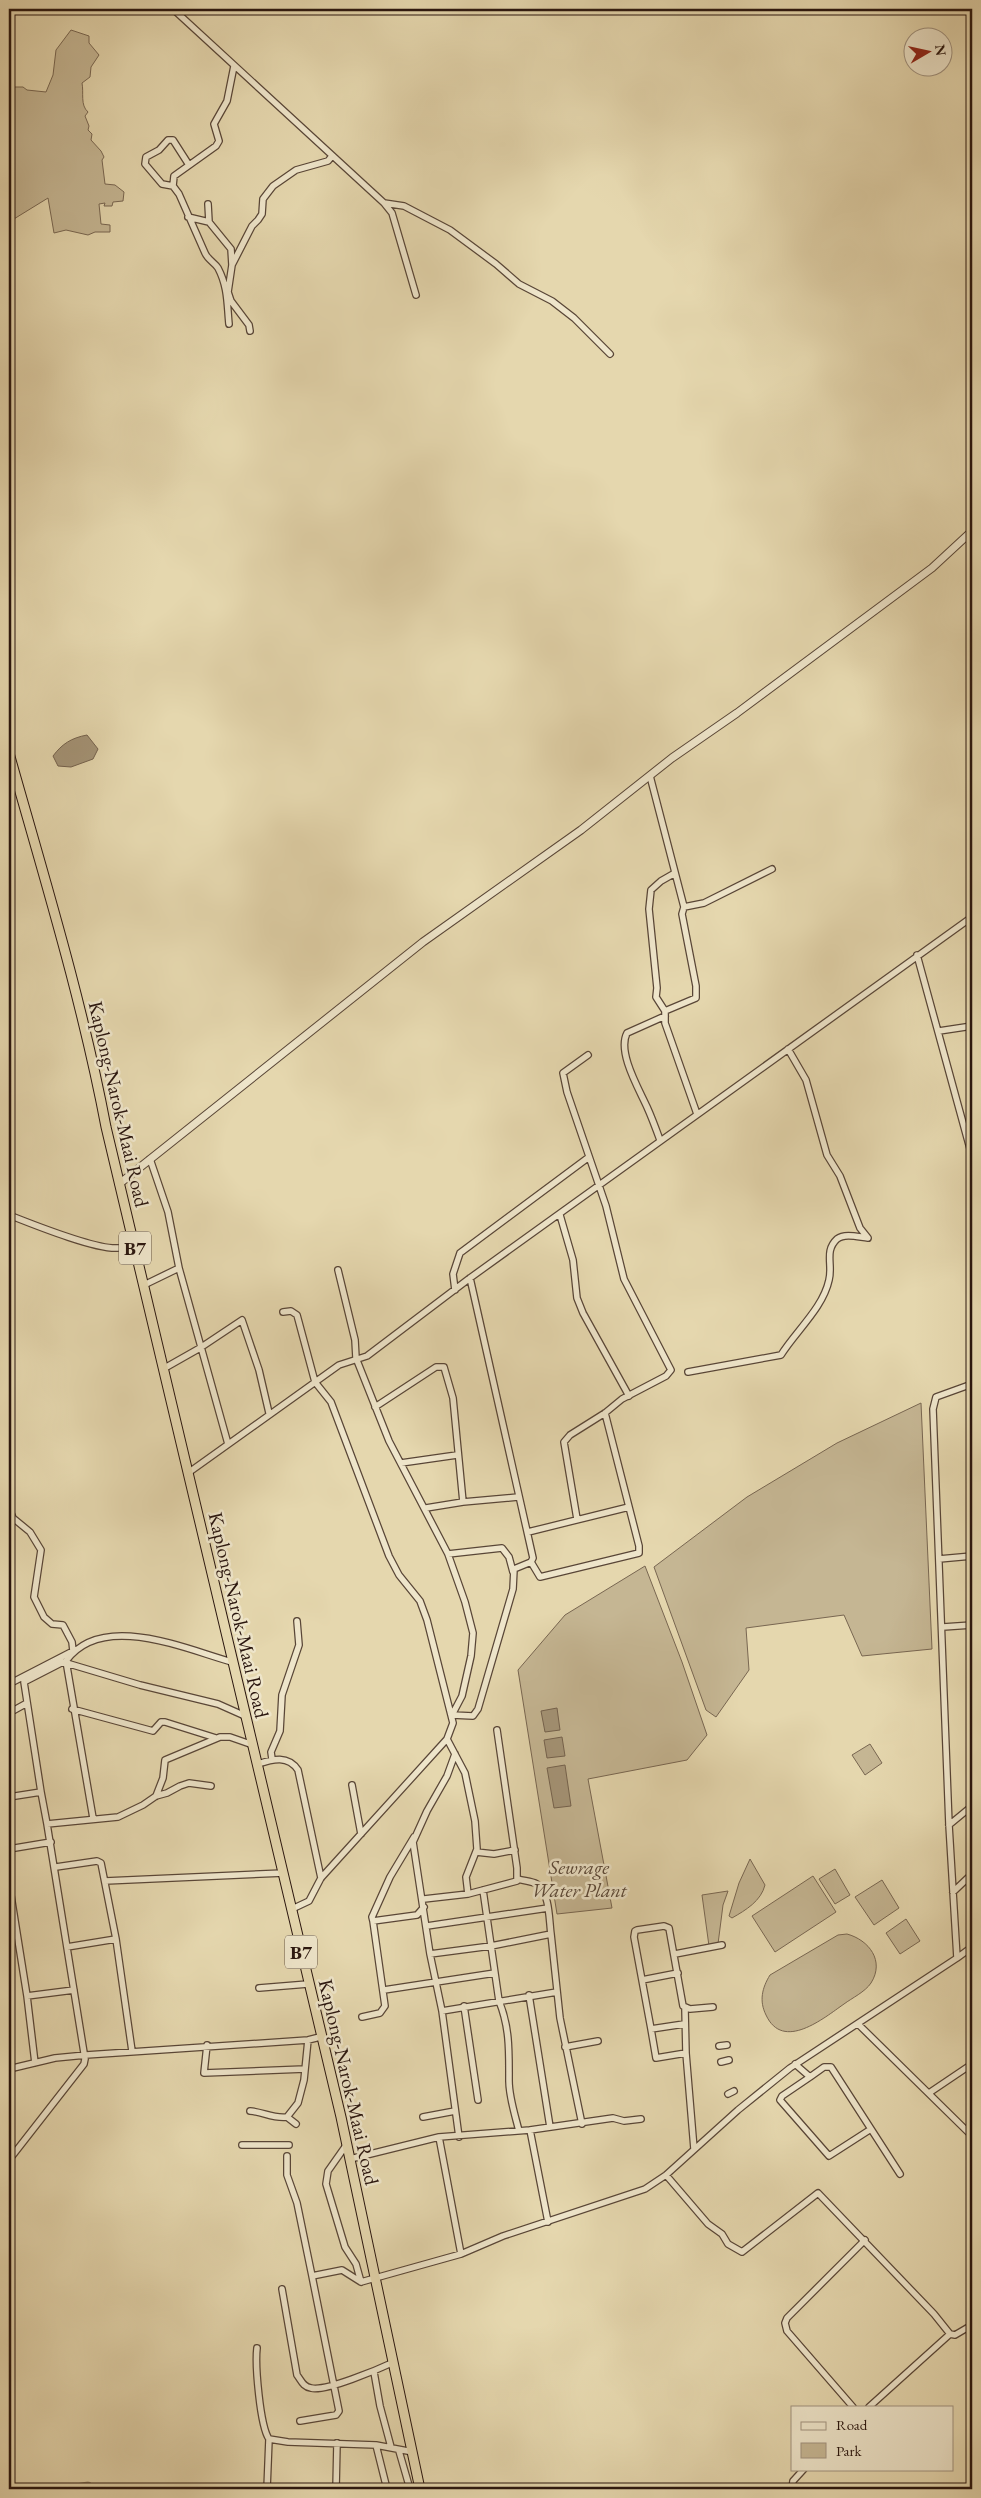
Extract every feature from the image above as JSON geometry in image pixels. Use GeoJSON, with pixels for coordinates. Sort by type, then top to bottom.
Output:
{"type":"FeatureCollection","features":[{"type":"Feature","properties":{"kind":"highway","name":"Kaplong-Narok-Maai Road"},"geometry":{"type":"LineString","coordinates":[[9,753],[44,873],[92,1056],[119,1184],[284,1874],[320,2037],[347,2144],[420,2489]]}},
{"type":"Feature","properties":{"kind":"street"},"geometry":{"type":"LineString","coordinates":[[173,9],[384,203],[392,213],[416,294]]}},
{"type":"Feature","properties":{"kind":"street"},"geometry":{"type":"LineString","coordinates":[[234,66],[226,101],[214,124],[219,141],[216,146],[174,176],[173,186],[179,194],[208,259],[217,267],[231,301],[249,325],[250,331]]}},
{"type":"Feature","properties":{"kind":"street"},"geometry":{"type":"LineString","coordinates":[[173,186],[162,184],[146,164],[146,157],[159,150],[168,140],[173,140],[189,166]]}},
{"type":"Feature","properties":{"kind":"street"},"geometry":{"type":"LineString","coordinates":[[232,265],[252,226],[262,214],[263,199],[273,186],[296,170],[328,161],[332,156]]}},
{"type":"Feature","properties":{"kind":"street"},"geometry":{"type":"LineString","coordinates":[[384,203],[404,206],[450,230],[496,264],[519,284],[559,307],[610,354]]}},
{"type":"Feature","properties":{"kind":"street"},"geometry":{"type":"LineString","coordinates":[[208,204],[210,222],[231,249],[232,265],[228,292],[229,324]]}},
{"type":"Feature","properties":{"kind":"street"},"geometry":{"type":"LineString","coordinates":[[188,217],[210,222]]}},
{"type":"Feature","properties":{"kind":"street"},"geometry":{"type":"LineString","coordinates":[[119,1184],[423,942],[581,830],[650,776],[932,568],[972,531]]}},
{"type":"Feature","properties":{"kind":"street"},"geometry":{"type":"LineString","coordinates":[[650,776],[684,907],[682,914],[696,986],[696,998],[628,1033],[625,1037],[627,1056],[634,1084],[647,1106],[660,1140]]}},
{"type":"Feature","properties":{"kind":"street"},"geometry":{"type":"LineString","coordinates":[[684,907],[704,903],[772,868]]}},
{"type":"Feature","properties":{"kind":"street"},"geometry":{"type":"LineString","coordinates":[[676,873],[661,881],[651,890],[649,909],[657,988],[656,997],[665,1013],[672,1046],[697,1114]]}},
{"type":"Feature","properties":{"kind":"street"},"geometry":{"type":"LineString","coordinates":[[188,1474],[269,1413],[339,1365],[374,1352],[470,1278],[972,917]]}},
{"type":"Feature","properties":{"kind":"street"},"geometry":{"type":"LineString","coordinates":[[918,955],[972,1156]]}},
{"type":"Feature","properties":{"kind":"street"},"geometry":{"type":"LineString","coordinates":[[939,1030],[972,1026]]}},
{"type":"Feature","properties":{"kind":"street"},"geometry":{"type":"LineString","coordinates":[[688,1372],[781,1355],[795,1333],[811,1314],[830,1280],[830,1248],[835,1241],[840,1237],[848,1236],[868,1238],[860,1228],[840,1176],[827,1154],[806,1080],[788,1049]]}},
{"type":"Feature","properties":{"kind":"street"},"geometry":{"type":"LineString","coordinates":[[578,1519],[564,1442],[570,1435],[630,1396],[666,1376],[671,1370],[624,1279],[600,1184],[589,1157],[563,1073],[588,1055]]}},
{"type":"Feature","properties":{"kind":"street"},"geometry":{"type":"LineString","coordinates":[[455,1290],[453,1274],[460,1253],[589,1157]]}},
{"type":"Feature","properties":{"kind":"street"},"geometry":{"type":"LineString","coordinates":[[150,1159],[168,1212],[179,1268],[228,1444]]}},
{"type":"Feature","properties":{"kind":"street"},"geometry":{"type":"LineString","coordinates":[[560,1215],[573,1260],[577,1298],[630,1396]]}},
{"type":"Feature","properties":{"kind":"street"},"geometry":{"type":"LineString","coordinates":[[9,1216],[59,1234],[100,1245],[118,1248],[134,1244]]}},
{"type":"Feature","properties":{"kind":"street"},"geometry":{"type":"LineString","coordinates":[[144,1285],[179,1268]]}},
{"type":"Feature","properties":{"kind":"street"},"geometry":{"type":"LineString","coordinates":[[338,1270],[354,1340],[356,1358],[375,1407],[401,1463],[426,1508],[448,1554],[466,1602],[473,1642],[462,1696],[452,1715]]}},
{"type":"Feature","properties":{"kind":"street"},"geometry":{"type":"LineString","coordinates":[[470,1278],[518,1497],[528,1532],[533,1558],[531,1562],[540,1577],[639,1553],[605,1413]]}},
{"type":"Feature","properties":{"kind":"street"},"geometry":{"type":"LineString","coordinates":[[284,1312],[291,1311],[297,1315],[315,1382],[331,1402],[389,1556],[399,1575],[420,1601],[427,1620],[453,1723],[446,1739],[321,1878],[308,1901],[292,1909]]}},
{"type":"Feature","properties":{"kind":"street"},"geometry":{"type":"LineString","coordinates":[[163,1369],[200,1348],[242,1320],[259,1370],[269,1413]]}},
{"type":"Feature","properties":{"kind":"street"},"geometry":{"type":"LineString","coordinates":[[375,1407],[436,1367],[444,1367],[453,1398],[463,1502]]}},
{"type":"Feature","properties":{"kind":"street"},"geometry":{"type":"LineString","coordinates":[[957,1958],[949,1825],[934,1402],[937,1396],[972,1384]]}},
{"type":"Feature","properties":{"kind":"street"},"geometry":{"type":"LineString","coordinates":[[401,1463],[457,1455]]}},
{"type":"Feature","properties":{"kind":"street"},"geometry":{"type":"LineString","coordinates":[[426,1508],[463,1502],[518,1497]]}},
{"type":"Feature","properties":{"kind":"street"},"geometry":{"type":"LineString","coordinates":[[528,1532],[629,1506]]}},
{"type":"Feature","properties":{"kind":"street"},"geometry":{"type":"LineString","coordinates":[[9,1508],[12,1518],[30,1532],[41,1550],[34,1597],[44,1617],[52,1624],[63,1625],[67,1630],[73,1651]]}},
{"type":"Feature","properties":{"kind":"street"},"geometry":{"type":"LineString","coordinates":[[448,1554],[502,1548],[509,1557],[513,1572],[513,1589],[478,1709],[474,1716],[452,1715]]}},
{"type":"Feature","properties":{"kind":"street"},"geometry":{"type":"LineString","coordinates":[[939,1559],[972,1556]]}},
{"type":"Feature","properties":{"kind":"street"},"geometry":{"type":"LineString","coordinates":[[513,1572],[514,1569],[522,1564],[531,1562]]}},
{"type":"Feature","properties":{"kind":"street"},"geometry":{"type":"LineString","coordinates":[[272,1759],[271,1752],[280,1731],[282,1695],[299,1645],[297,1621]]}},
{"type":"Feature","properties":{"kind":"street"},"geometry":{"type":"LineString","coordinates":[[943,1626],[972,1625]]}},
{"type":"Feature","properties":{"kind":"street"},"geometry":{"type":"LineString","coordinates":[[9,1684],[95,1639],[137,1635],[232,1662]]}},
{"type":"Feature","properties":{"kind":"street"},"geometry":{"type":"LineString","coordinates":[[9,2160],[84,2064],[86,2055],[24,1682],[66,1661],[73,1651]]}},
{"type":"Feature","properties":{"kind":"street"},"geometry":{"type":"LineString","coordinates":[[66,1661],[72,1709],[93,1818]]}},
{"type":"Feature","properties":{"kind":"street"},"geometry":{"type":"LineString","coordinates":[[66,1661],[140,1685],[218,1704],[245,1716]]}},
{"type":"Feature","properties":{"kind":"street"},"geometry":{"type":"LineString","coordinates":[[9,1713],[27,1703]]}},
{"type":"Feature","properties":{"kind":"street"},"geometry":{"type":"LineString","coordinates":[[72,1709],[140,1729],[153,1731],[157,1725],[165,1722],[216,1738]]}},
{"type":"Feature","properties":{"kind":"street"},"geometry":{"type":"LineString","coordinates":[[424,1899],[468,1894],[515,1883],[518,1879],[497,1730]]}},
{"type":"Feature","properties":{"kind":"street"},"geometry":{"type":"LineString","coordinates":[[156,1796],[165,1760],[216,1738],[230,1737],[253,1745]]}},
{"type":"Feature","properties":{"kind":"street"},"geometry":{"type":"LineString","coordinates":[[446,1739],[465,1773],[472,1802],[476,1852],[466,1877],[468,1894]]}},
{"type":"Feature","properties":{"kind":"street"},"geometry":{"type":"LineString","coordinates":[[362,2016],[384,2011],[384,1990],[372,1917],[390,1876],[447,1776],[455,1754]]}},
{"type":"Feature","properties":{"kind":"street"},"geometry":{"type":"LineString","coordinates":[[258,1764],[272,1759],[291,1762],[298,1770],[321,1878]]}},
{"type":"Feature","properties":{"kind":"street"},"geometry":{"type":"LineString","coordinates":[[48,1824],[118,1817],[143,1805],[156,1796],[189,1784],[211,1786]]}},
{"type":"Feature","properties":{"kind":"street"},"geometry":{"type":"LineString","coordinates":[[352,1785],[361,1834]]}},
{"type":"Feature","properties":{"kind":"street"},"geometry":{"type":"LineString","coordinates":[[9,1797],[41,1792]]}},
{"type":"Feature","properties":{"kind":"street"},"geometry":{"type":"LineString","coordinates":[[949,1825],[972,1806]]}},
{"type":"Feature","properties":{"kind":"street"},"geometry":{"type":"LineString","coordinates":[[415,1835],[414,1842],[424,1899],[430,1954],[442,2011],[459,2137]]}},
{"type":"Feature","properties":{"kind":"street"},"geometry":{"type":"LineString","coordinates":[[9,1849],[51,1842]]}},
{"type":"Feature","properties":{"kind":"street"},"geometry":{"type":"LineString","coordinates":[[476,1852],[494,1854],[515,1850]]}},
{"type":"Feature","properties":{"kind":"street"},"geometry":{"type":"LineString","coordinates":[[56,1867],[99,1861],[105,1881],[116,1939],[132,2051]]}},
{"type":"Feature","properties":{"kind":"street"},"geometry":{"type":"LineString","coordinates":[[105,1881],[284,1874]]}},
{"type":"Feature","properties":{"kind":"street"},"geometry":{"type":"LineString","coordinates":[[953,1892],[972,1874]]}},
{"type":"Feature","properties":{"kind":"street"},"geometry":{"type":"LineString","coordinates":[[518,1879],[536,1884],[541,1888],[548,1908],[565,2047],[582,2124]]}},
{"type":"Feature","properties":{"kind":"street"},"geometry":{"type":"LineString","coordinates":[[9,1883],[27,1996],[35,2063]]}},
{"type":"Feature","properties":{"kind":"street"},"geometry":{"type":"LineString","coordinates":[[483,1890],[500,2001],[506,2016],[511,2065],[509,2081],[519,2131]]}},
{"type":"Feature","properties":{"kind":"street"},"geometry":{"type":"LineString","coordinates":[[373,1921],[417,1915],[424,1907]]}},
{"type":"Feature","properties":{"kind":"street"},"geometry":{"type":"LineString","coordinates":[[427,1926],[548,1908]]}},
{"type":"Feature","properties":{"kind":"street"},"geometry":{"type":"LineString","coordinates":[[686,2053],[656,2058],[635,1931],[667,1926],[670,1930],[685,2009],[684,2024],[694,2149]]}},
{"type":"Feature","properties":{"kind":"street"},"geometry":{"type":"LineString","coordinates":[[430,1954],[491,1946],[551,1934]]}},
{"type":"Feature","properties":{"kind":"street"},"geometry":{"type":"LineString","coordinates":[[67,1947],[116,1939]]}},
{"type":"Feature","properties":{"kind":"street"},"geometry":{"type":"LineString","coordinates":[[675,1954],[722,1945]]}},
{"type":"Feature","properties":{"kind":"street"},"geometry":{"type":"LineString","coordinates":[[361,2282],[461,2254],[503,2236],[646,2189],[666,2175],[795,2064],[972,1947]]}},
{"type":"Feature","properties":{"kind":"street"},"geometry":{"type":"LineString","coordinates":[[384,1990],[495,1972]]}},
{"type":"Feature","properties":{"kind":"street"},"geometry":{"type":"LineString","coordinates":[[642,1980],[678,1973]]}},
{"type":"Feature","properties":{"kind":"street"},"geometry":{"type":"LineString","coordinates":[[259,1988],[308,1984]]}},
{"type":"Feature","properties":{"kind":"street"},"geometry":{"type":"LineString","coordinates":[[27,1996],[74,1990]]}},
{"type":"Feature","properties":{"kind":"street"},"geometry":{"type":"LineString","coordinates":[[442,2011],[529,1995],[557,1992]]}},
{"type":"Feature","properties":{"kind":"street"},"geometry":{"type":"LineString","coordinates":[[529,1995],[550,2127]]}},
{"type":"Feature","properties":{"kind":"street"},"geometry":{"type":"LineString","coordinates":[[464,2006],[478,2100]]}},
{"type":"Feature","properties":{"kind":"street"},"geometry":{"type":"LineString","coordinates":[[685,2009],[713,2007]]}},
{"type":"Feature","properties":{"kind":"street"},"geometry":{"type":"LineString","coordinates":[[651,2029],[684,2024]]}},
{"type":"Feature","properties":{"kind":"street"},"geometry":{"type":"LineString","coordinates":[[858,2024],[972,2136]]}},
{"type":"Feature","properties":{"kind":"street"},"geometry":{"type":"LineString","coordinates":[[9,2069],[86,2055],[207,2045],[308,2040],[320,2037]]}},
{"type":"Feature","properties":{"kind":"street"},"geometry":{"type":"LineString","coordinates":[[250,2111],[264,2113],[278,2119],[286,2117],[298,2103],[308,2040]]}},
{"type":"Feature","properties":{"kind":"street"},"geometry":{"type":"LineString","coordinates":[[565,2047],[598,2040]]}},
{"type":"Feature","properties":{"kind":"street"},"geometry":{"type":"LineString","coordinates":[[207,2045],[204,2073],[305,2068]]}},
{"type":"Feature","properties":{"kind":"street"},"geometry":{"type":"LineString","coordinates":[[719,2046],[728,2045]]}},
{"type":"Feature","properties":{"kind":"street"},"geometry":{"type":"LineString","coordinates":[[721,2062],[729,2060]]}},
{"type":"Feature","properties":{"kind":"street"},"geometry":{"type":"LineString","coordinates":[[795,2064],[810,2077]]}},
{"type":"Feature","properties":{"kind":"street"},"geometry":{"type":"LineString","coordinates":[[930,2093],[972,2064]]}},
{"type":"Feature","properties":{"kind":"street"},"geometry":{"type":"LineString","coordinates":[[871,2128],[829,2156],[780,2100],[788,2091],[824,2067],[831,2067],[871,2128],[900,2174]]}},
{"type":"Feature","properties":{"kind":"street"},"geometry":{"type":"LineString","coordinates":[[423,2117],[455,2112]]}},
{"type":"Feature","properties":{"kind":"street"},"geometry":{"type":"LineString","coordinates":[[286,2117],[296,2124]]}},
{"type":"Feature","properties":{"kind":"street"},"geometry":{"type":"LineString","coordinates":[[350,2159],[439,2137],[459,2137],[530,2130],[614,2118],[624,2121],[641,2119]]}},
{"type":"Feature","properties":{"kind":"street"},"geometry":{"type":"LineString","coordinates":[[530,2130],[548,2222]]}},
{"type":"Feature","properties":{"kind":"street"},"geometry":{"type":"LineString","coordinates":[[439,2137],[461,2254]]}},
{"type":"Feature","properties":{"kind":"street"},"geometry":{"type":"LineString","coordinates":[[347,2144],[337,2161],[328,2171],[326,2184],[345,2247],[356,2264],[361,2282]]}},
{"type":"Feature","properties":{"kind":"street"},"geometry":{"type":"LineString","coordinates":[[242,2145],[288,2145]]}},
{"type":"Feature","properties":{"kind":"street"},"geometry":{"type":"LineString","coordinates":[[287,2156],[287,2175],[297,2203],[339,2410],[336,2415],[300,2421]]}},
{"type":"Feature","properties":{"kind":"street"},"geometry":{"type":"LineString","coordinates":[[666,2175],[708,2224],[722,2234],[728,2244],[742,2252],[818,2193],[865,2240],[945,2326],[950,2334],[955,2336],[972,2325]]}},
{"type":"Feature","properties":{"kind":"street"},"geometry":{"type":"LineString","coordinates":[[852,2406],[787,2331],[785,2323],[787,2318],[865,2240]]}},
{"type":"Feature","properties":{"kind":"street"},"geometry":{"type":"LineString","coordinates":[[312,2276],[342,2270],[361,2282]]}},
{"type":"Feature","properties":{"kind":"street"},"geometry":{"type":"LineString","coordinates":[[282,2289],[297,2375],[303,2384],[312,2389],[333,2384],[374,2372],[394,2362]]}},
{"type":"Feature","properties":{"kind":"street"},"geometry":{"type":"LineString","coordinates":[[870,2406],[950,2334]]}},
{"type":"Feature","properties":{"kind":"street"},"geometry":{"type":"LineString","coordinates":[[257,2348],[260,2400],[265,2434],[268,2439],[267,2489]]}},
{"type":"Feature","properties":{"kind":"street"},"geometry":{"type":"LineString","coordinates":[[374,2372],[380,2406],[391,2447]]}},
{"type":"Feature","properties":{"kind":"street"},"geometry":{"type":"LineString","coordinates":[[268,2439],[274,2441],[376,2445],[391,2447],[399,2451],[413,2452]]}},
{"type":"Feature","properties":{"kind":"street"},"geometry":{"type":"LineString","coordinates":[[336,2489],[337,2443]]}},
{"type":"Feature","properties":{"kind":"street"},"geometry":{"type":"LineString","coordinates":[[376,2445],[387,2489],[410,2489],[399,2451]]}},
{"type":"Feature","properties":{"kind":"street"},"geometry":{"type":"LineString","coordinates":[[792,2489],[793,2481],[803,2470]]}},
{"type":"Feature","properties":{"kind":"green space"},"geometry":{"type":"Polygon","coordinates":[[[71,30],[89,36],[89,43],[99,55],[91,67],[90,77],[82,83],[84,106],[88,112],[85,116],[89,126],[88,130],[92,134],[91,140],[104,157],[102,160],[105,184],[115,185],[124,192],[123,201],[113,202],[112,206],[104,206],[105,203],[99,204],[101,224],[110,225],[110,232],[95,232],[88,235],[66,230],[54,233],[48,198],[9,222],[9,87],[23,87],[27,90],[46,92],[53,75],[56,50],[71,30]]]}},
{"type":"Feature","properties":{"kind":"green space"},"geometry":{"type":"Polygon","coordinates":[[[921,1403],[932,1649],[862,1656],[844,1615],[746,1628],[749,1670],[716,1717],[706,1710],[654,1567],[747,1497],[837,1443],[921,1403]]]}},
{"type":"Feature","properties":{"kind":"green space","name":"Sewrage Water Plant"},"geometry":{"type":"Polygon","coordinates":[[[645,1566],[682,1662],[707,1735],[687,1760],[588,1779],[612,1908],[557,1914],[518,1670],[565,1615],[645,1566]]]}},
{"type":"Feature","properties":{"kind":"green space"},"geometry":{"type":"Polygon","coordinates":[[[870,1744],[882,1763],[865,1775],[852,1755],[870,1744]]]}},
{"type":"Feature","properties":{"kind":"green space"},"geometry":{"type":"Polygon","coordinates":[[[750,1859],[765,1885],[760,1896],[748,1908],[732,1918],[729,1916],[739,1883],[750,1859]]]}},
{"type":"Feature","properties":{"kind":"green space"},"geometry":{"type":"Polygon","coordinates":[[[835,1869],[850,1895],[835,1904],[819,1879],[835,1869]]]}},
{"type":"Feature","properties":{"kind":"green space"},"geometry":{"type":"Polygon","coordinates":[[[813,1876],[836,1912],[775,1952],[752,1916],[813,1876]]]}},
{"type":"Feature","properties":{"kind":"green space"},"geometry":{"type":"Polygon","coordinates":[[[882,1880],[899,1908],[874,1925],[855,1897],[882,1880]]]}},
{"type":"Feature","properties":{"kind":"green space"},"geometry":{"type":"Polygon","coordinates":[[[728,1891],[723,1905],[718,1944],[709,1946],[702,1895],[728,1891]]]}},
{"type":"Feature","properties":{"kind":"green space"},"geometry":{"type":"Polygon","coordinates":[[[906,1919],[920,1941],[900,1954],[886,1933],[906,1919]]]}},
{"type":"Feature","properties":{"kind":"green space"},"geometry":{"type":"Polygon","coordinates":[[[847,1934],[862,1941],[873,1952],[876,1967],[871,1983],[862,1992],[826,2017],[804,2029],[783,2031],[773,2026],[766,2015],[762,2000],[763,1990],[770,1975],[838,1935],[847,1934]]]}},
{"type":"Feature","properties":{"kind":"shaded area"},"geometry":{"type":"Polygon","coordinates":[[[87,735],[98,749],[93,759],[71,767],[58,766],[53,756],[56,752],[72,740],[87,735]]]}},
{"type":"Feature","properties":{"kind":"shaded area"},"geometry":{"type":"Polygon","coordinates":[[[557,1708],[560,1730],[545,1732],[541,1711],[557,1708]]]}},
{"type":"Feature","properties":{"kind":"shaded area"},"geometry":{"type":"Polygon","coordinates":[[[562,1737],[565,1756],[547,1758],[544,1740],[562,1737]]]}},
{"type":"Feature","properties":{"kind":"shaded area"},"geometry":{"type":"Polygon","coordinates":[[[565,1765],[571,1806],[554,1808],[547,1768],[565,1765]]]}},
{"type":"Feature","properties":{"kind":"waterway"},"geometry":{"type":"LineString","coordinates":[[71,2489],[88,2486],[90,2489]]}}]}
